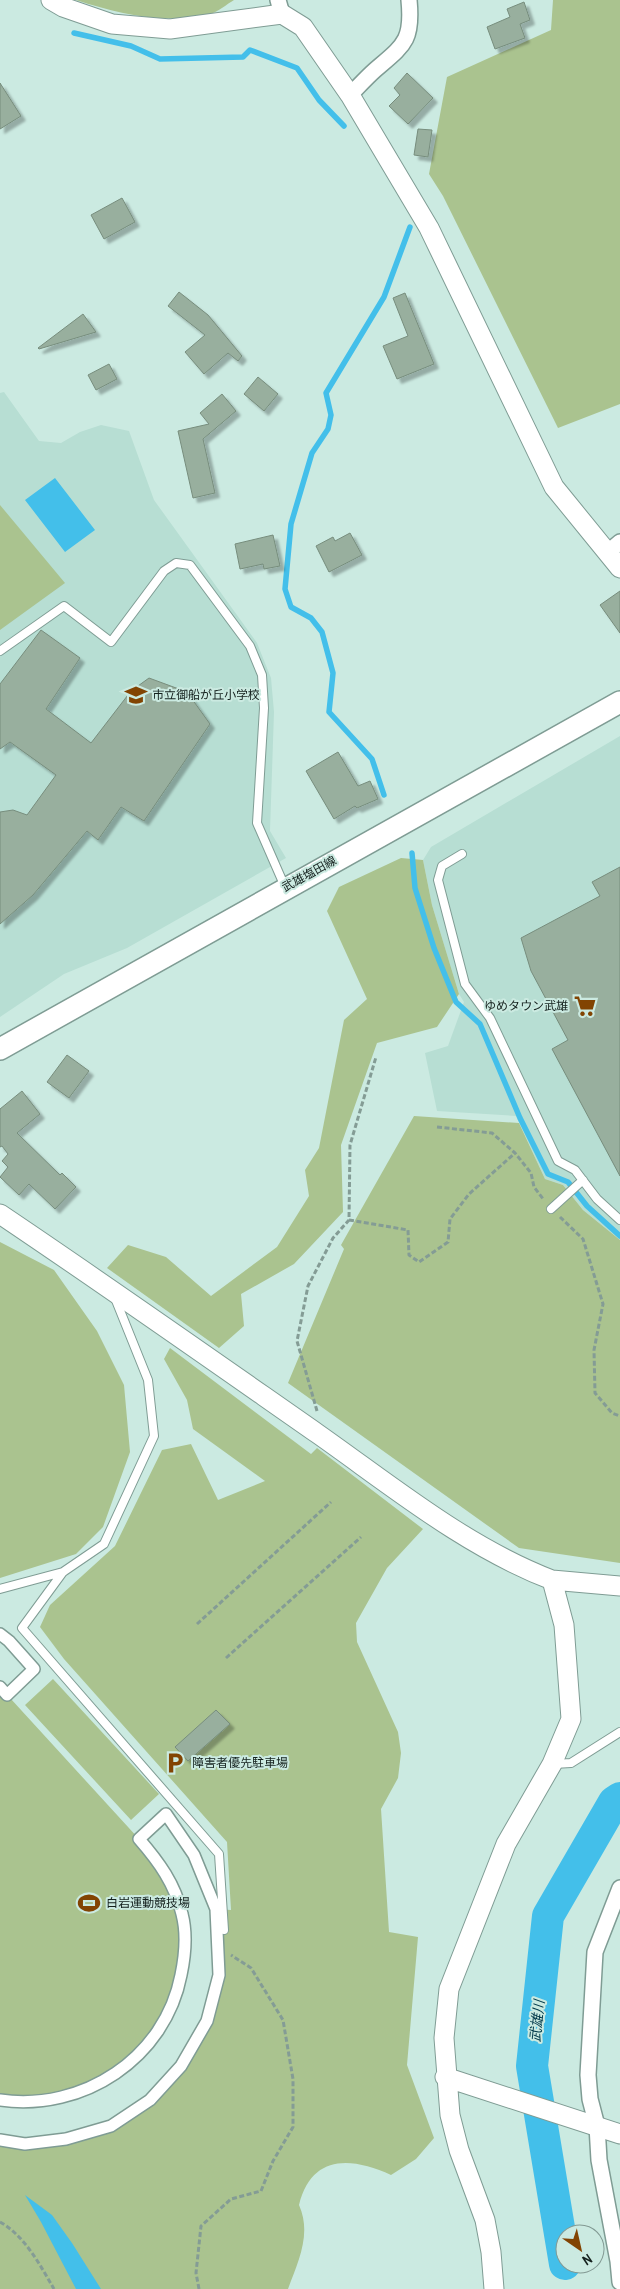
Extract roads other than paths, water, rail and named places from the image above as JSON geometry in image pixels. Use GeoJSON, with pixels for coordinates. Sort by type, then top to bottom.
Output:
{"type":"FeatureCollection","features":[{"type":"Feature","properties":{"kind":"main road","name":"武雄塩田線"},"geometry":{"type":"LineString","coordinates":[[0,1048],[285,887],[620,702]]}},
{"type":"Feature","properties":{"kind":"street"},"geometry":{"type":"LineString","coordinates":[[51,0],[63,7],[112,24],[170,29],[280,7],[303,27],[350,95],[429,228],[554,486],[614,548],[620,568]]}},
{"type":"Feature","properties":{"kind":"street"},"geometry":{"type":"LineString","coordinates":[[350,95],[400,49],[407,36],[411,20],[409,0]]}},
{"type":"Feature","properties":{"kind":"street"},"geometry":{"type":"LineString","coordinates":[[0,1214],[111,1289],[432,1515],[518,1566],[552,1580],[620,1586]]}},
{"type":"Feature","properties":{"kind":"street"},"geometry":{"type":"LineString","coordinates":[[494,2289],[491,2252],[485,2220],[459,2150],[450,2115],[445,2077],[444,2038],[450,1989],[506,1844],[552,1764],[571,1718],[564,1625],[552,1580]]}},
{"type":"Feature","properties":{"kind":"street"},"geometry":{"type":"LineString","coordinates":[[0,1634],[9,1641],[34,1669],[6,1694],[0,1687]]}},
{"type":"Feature","properties":{"kind":"street"},"geometry":{"type":"LineString","coordinates":[[0,2100],[40,2102],[71,2095],[98,2085],[125,2068],[149,2045],[166,2020],[178,1992],[183,1964],[185,1940],[183,1916],[175,1890],[160,1863],[139,1838],[166,1814],[194,1855],[216,1909],[219,1975],[207,2021],[181,2066],[150,2100],[111,2126],[66,2140],[25,2144],[0,2140]]}},
{"type":"Feature","properties":{"kind":"street"},"geometry":{"type":"LineString","coordinates":[[620,1888],[595,1952],[588,2075],[588,2124],[598,2160],[618,2261],[620,2282]]}},
{"type":"Feature","properties":{"kind":"street"},"geometry":{"type":"LineString","coordinates":[[445,2077],[620,2134]]}},
{"type":"Feature","properties":{"kind":"lane"},"geometry":{"type":"LineString","coordinates":[[0,651],[64,606],[111,642],[164,571],[176,563],[190,566],[250,646],[262,675],[264,708],[257,823],[285,887]]}},
{"type":"Feature","properties":{"kind":"lane"},"geometry":{"type":"LineString","coordinates":[[462,854],[442,866],[438,880],[465,984],[490,1018],[558,1161],[575,1170],[598,1198],[620,1220]]}},
{"type":"Feature","properties":{"kind":"lane"},"geometry":{"type":"LineString","coordinates":[[551,1208],[584,1180]]}},
{"type":"Feature","properties":{"kind":"lane"},"geometry":{"type":"LineString","coordinates":[[0,1589],[63,1572],[104,1544],[154,1436],[148,1380],[111,1289]]}},
{"type":"Feature","properties":{"kind":"lane"},"geometry":{"type":"LineString","coordinates":[[63,1572],[22,1628],[219,1854],[224,1930]]}},
{"type":"Feature","properties":{"kind":"lane"},"geometry":{"type":"LineString","coordinates":[[552,1764],[572,1763],[620,1732]]}},
{"type":"Feature","properties":{"kind":"water"},"geometry":{"type":"Polygon","coordinates":[[[55,478],[95,530],[65,552],[25,500],[55,478]]]}},
{"type":"Feature","properties":{"kind":"water"},"geometry":{"type":"Polygon","coordinates":[[[25,2195],[52,2215],[101,2289],[76,2289],[25,2195]]]}},
{"type":"Feature","properties":{"kind":"waterway"},"geometry":{"type":"LineString","coordinates":[[74,33],[131,46],[160,59],[243,57],[250,50],[297,68],[319,100],[344,126]]}},
{"type":"Feature","properties":{"kind":"waterway"},"geometry":{"type":"LineString","coordinates":[[384,795],[372,759],[329,712],[333,673],[322,632],[311,618],[291,607],[285,589],[291,524],[312,453],[328,429],[331,415],[326,393],[384,297],[410,227]]}},
{"type":"Feature","properties":{"kind":"waterway"},"geometry":{"type":"LineString","coordinates":[[412,853],[415,888],[434,948],[456,1002],[480,1024],[520,1118],[548,1174],[568,1182],[587,1206],[620,1236]]}},
{"type":"Feature","properties":{"kind":"waterway","name":"武雄川"},"geometry":{"type":"LineString","coordinates":[[558,2224],[532,2066],[548,1916],[614,1802],[620,1798]]}},
{"type":"Feature","properties":{"kind":"place","name":"市立御船が丘小学校"},"geometry":{"type":"Point","coordinates":[136,695]}},
{"type":"Feature","properties":{"kind":"place","name":"ゆめタウン武雄"},"geometry":{"type":"Point","coordinates":[585,1006]}},
{"type":"Feature","properties":{"kind":"place","name":"障害者優先駐車場"},"geometry":{"type":"Point","coordinates":[175,1763]}},
{"type":"Feature","properties":{"kind":"place","name":"白岩運動競技場"},"geometry":{"type":"Point","coordinates":[89,1903]}}]}
